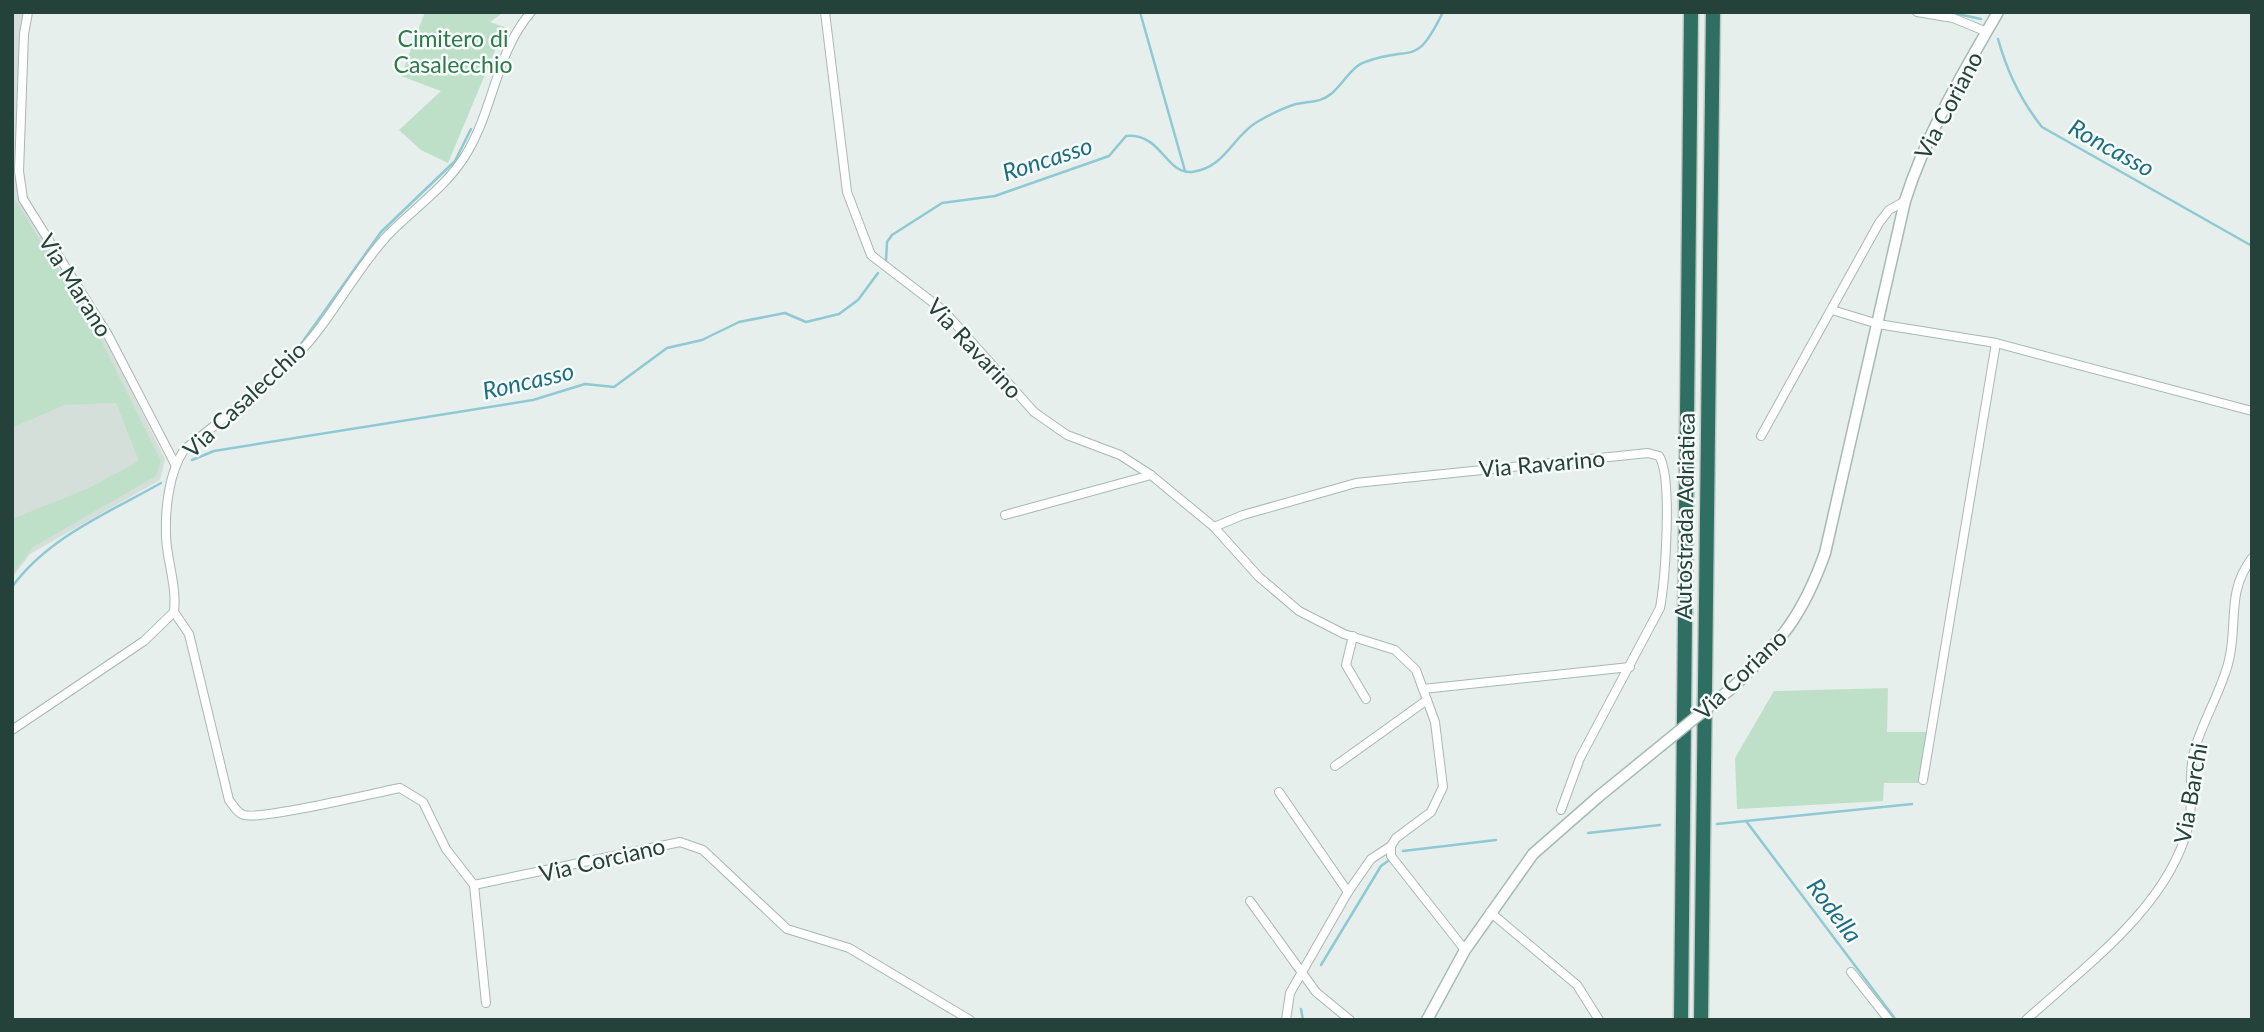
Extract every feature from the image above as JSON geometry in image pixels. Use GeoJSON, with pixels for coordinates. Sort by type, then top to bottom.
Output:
{"type":"FeatureCollection","features":[{"type":"Feature","properties":{"kind":"highway","name":"Autostrada Adriatica"},"geometry":{"type":"LineString","coordinates":[[1681,1020],[1691,12]]}},
{"type":"Feature","properties":{"kind":"highway","name":"Autostrada Adriatica"},"geometry":{"type":"LineString","coordinates":[[1701,1020],[1713,12]]}},
{"type":"Feature","properties":{"kind":"main road","name":"Via Coriano"},"geometry":{"type":"LineString","coordinates":[[1427,1019],[1465,950],[1533,854],[1733,687],[1785,634],[1810,596],[1825,553],[1905,201],[1915,170],[1938,120],[1998,12]]}},
{"type":"Feature","properties":{"kind":"street","name":"Via Marano"},"geometry":{"type":"LineString","coordinates":[[28,12],[24,34],[19,171],[23,199],[108,335],[175,464]]}},
{"type":"Feature","properties":{"kind":"street","name":"Via Casalecchio"},"geometry":{"type":"LineString","coordinates":[[174,612],[176,589],[166,537],[175,464],[184,450],[298,354],[380,244],[441,186],[464,158],[477,134],[508,44],[531,12]]}},
{"type":"Feature","properties":{"kind":"street","name":"Via Ravarino"},"geometry":{"type":"LineString","coordinates":[[825,12],[847,192],[872,255],[944,311],[1034,412],[1067,435],[1120,456],[1151,475],[1214,527],[1252,570],[1299,611],[1317,622],[1376,642],[1406,657],[1416,670],[1440,743],[1443,787],[1431,811],[1401,834],[1391,846],[1371,859],[1348,892],[1290,993],[1286,1020]]}},
{"type":"Feature","properties":{"kind":"street"},"geometry":{"type":"LineString","coordinates":[[1917,12],[1953,18],[1987,32]]}},
{"type":"Feature","properties":{"kind":"street","name":"Via Coriano"},"geometry":{"type":"LineString","coordinates":[[1761,436],[1880,223],[1889,211],[1905,201]]}},
{"type":"Feature","properties":{"kind":"street"},"geometry":{"type":"LineString","coordinates":[[1832,310],[1878,324],[1996,343],[2252,411]]}},
{"type":"Feature","properties":{"kind":"street"},"geometry":{"type":"LineString","coordinates":[[1923,780],[1996,343]]}},
{"type":"Feature","properties":{"kind":"street","name":"Via Ravarino"},"geometry":{"type":"LineString","coordinates":[[1214,527],[1343,485],[1366,481],[1648,453],[1659,456],[1664,463],[1666,492],[1662,596],[1660,607],[1630,667]]}},
{"type":"Feature","properties":{"kind":"street"},"geometry":{"type":"LineString","coordinates":[[1005,514],[1151,475]]}},
{"type":"Feature","properties":{"kind":"street","name":"Via Barchi"},"geometry":{"type":"LineString","coordinates":[[2026,1020],[2109,947],[2161,883],[2183,847],[2193,798],[2194,750],[2229,661],[2233,597],[2238,579],[2252,558]]}},
{"type":"Feature","properties":{"kind":"street"},"geometry":{"type":"LineString","coordinates":[[12,730],[144,641],[174,612],[189,634],[229,800],[237,811],[247,816],[283,811],[400,788],[424,802],[446,849],[474,886],[486,1003]]}},
{"type":"Feature","properties":{"kind":"street"},"geometry":{"type":"LineString","coordinates":[[1353,636],[1346,665],[1366,699]]}},
{"type":"Feature","properties":{"kind":"street"},"geometry":{"type":"LineString","coordinates":[[1423,689],[1630,667]]}},
{"type":"Feature","properties":{"kind":"street"},"geometry":{"type":"LineString","coordinates":[[1562,810],[1580,758],[1630,667]]}},
{"type":"Feature","properties":{"kind":"street"},"geometry":{"type":"LineString","coordinates":[[1335,766],[1427,700]]}},
{"type":"Feature","properties":{"kind":"street"},"geometry":{"type":"LineString","coordinates":[[1279,792],[1348,892]]}},
{"type":"Feature","properties":{"kind":"street","name":"Via Corciano"},"geometry":{"type":"LineString","coordinates":[[474,886],[680,842],[703,850],[787,929],[849,948],[970,1020]]}},
{"type":"Feature","properties":{"kind":"street"},"geometry":{"type":"LineString","coordinates":[[1391,846],[1391,856],[1398,866],[1465,950]]}},
{"type":"Feature","properties":{"kind":"street"},"geometry":{"type":"LineString","coordinates":[[1250,901],[1316,992],[1350,1020]]}},
{"type":"Feature","properties":{"kind":"street"},"geometry":{"type":"LineString","coordinates":[[1490,912],[1577,985],[1599,1020]]}},
{"type":"Feature","properties":{"kind":"street"},"geometry":{"type":"LineString","coordinates":[[1852,972],[1889,1020]]}},
{"type":"Feature","properties":{"kind":"shaded area"},"geometry":{"type":"Polygon","coordinates":[[[12,12],[24,12],[20,28],[19,125],[14,168],[20,202],[107,341],[165,459],[160,480],[30,554],[12,578],[12,12]]]}},
{"type":"Feature","properties":{"kind":"green space","name":"Cimitero di Casalecchio"},"geometry":{"type":"Polygon","coordinates":[[[425,12],[504,12],[490,22],[505,27],[448,163],[421,150],[399,130],[441,91],[401,76],[425,12]]]}},
{"type":"Feature","properties":{"kind":"green space"},"geometry":{"type":"Polygon","coordinates":[[[12,38],[13,197],[95,328],[161,461],[156,476],[33,547],[12,575],[12,519],[87,489],[139,461],[116,403],[64,405],[12,428],[12,38]]]}},
{"type":"Feature","properties":{"kind":"green space"},"geometry":{"type":"Polygon","coordinates":[[[1888,688],[1887,732],[1927,732],[1919,783],[1884,783],[1883,801],[1737,809],[1735,758],[1774,691],[1888,688]]]}},
{"type":"Feature","properties":{"kind":"waterway","name":"Roncasso"},"geometry":{"type":"LineString","coordinates":[[1140,12],[1185,171]]}},
{"type":"Feature","properties":{"kind":"waterway","name":"Roncasso"},"geometry":{"type":"LineString","coordinates":[[886,261],[887,242],[892,235],[942,203],[995,196],[1109,156],[1126,136],[1148,141],[1175,167],[1183,171],[1192,172],[1213,165],[1248,128],[1262,119],[1296,104],[1327,97],[1360,64],[1419,48],[1434,30],[1443,12]]}},
{"type":"Feature","properties":{"kind":"waterway","name":"Roncasso"},"geometry":{"type":"LineString","coordinates":[[1948,12],[1981,19]]}},
{"type":"Feature","properties":{"kind":"waterway","name":"Roncasso"},"geometry":{"type":"LineString","coordinates":[[1998,39],[2015,85],[2042,127],[2252,246]]}},
{"type":"Feature","properties":{"kind":"waterway","name":"Roncasso"},"geometry":{"type":"LineString","coordinates":[[296,351],[381,232],[455,161],[471,129]]}},
{"type":"Feature","properties":{"kind":"waterway","name":"Roncasso"},"geometry":{"type":"LineString","coordinates":[[192,460],[214,451],[533,400],[585,384],[614,387],[667,348],[702,340],[739,322],[785,313],[806,322],[839,314],[858,300],[878,273]]}},
{"type":"Feature","properties":{"kind":"waterway","name":"Roncasso"},"geometry":{"type":"LineString","coordinates":[[12,587],[27,569],[62,540],[101,515],[161,483]]}},
{"type":"Feature","properties":{"kind":"waterway","name":"Rodella"},"geometry":{"type":"LineString","coordinates":[[1717,824],[1912,804]]}},
{"type":"Feature","properties":{"kind":"waterway","name":"Rodella"},"geometry":{"type":"LineString","coordinates":[[1746,821],[1896,1020]]}},
{"type":"Feature","properties":{"kind":"waterway","name":"Rodella"},"geometry":{"type":"LineString","coordinates":[[1588,833],[1660,825]]}},
{"type":"Feature","properties":{"kind":"waterway","name":"Rodella"},"geometry":{"type":"LineString","coordinates":[[1403,851],[1496,840]]}},
{"type":"Feature","properties":{"kind":"waterway","name":"Rodella"},"geometry":{"type":"LineString","coordinates":[[1321,965],[1381,866],[1388,861]]}},
{"type":"Feature","properties":{"kind":"waterway","name":"Rodella"},"geometry":{"type":"LineString","coordinates":[[1301,1009],[1303,1020]]}}]}
